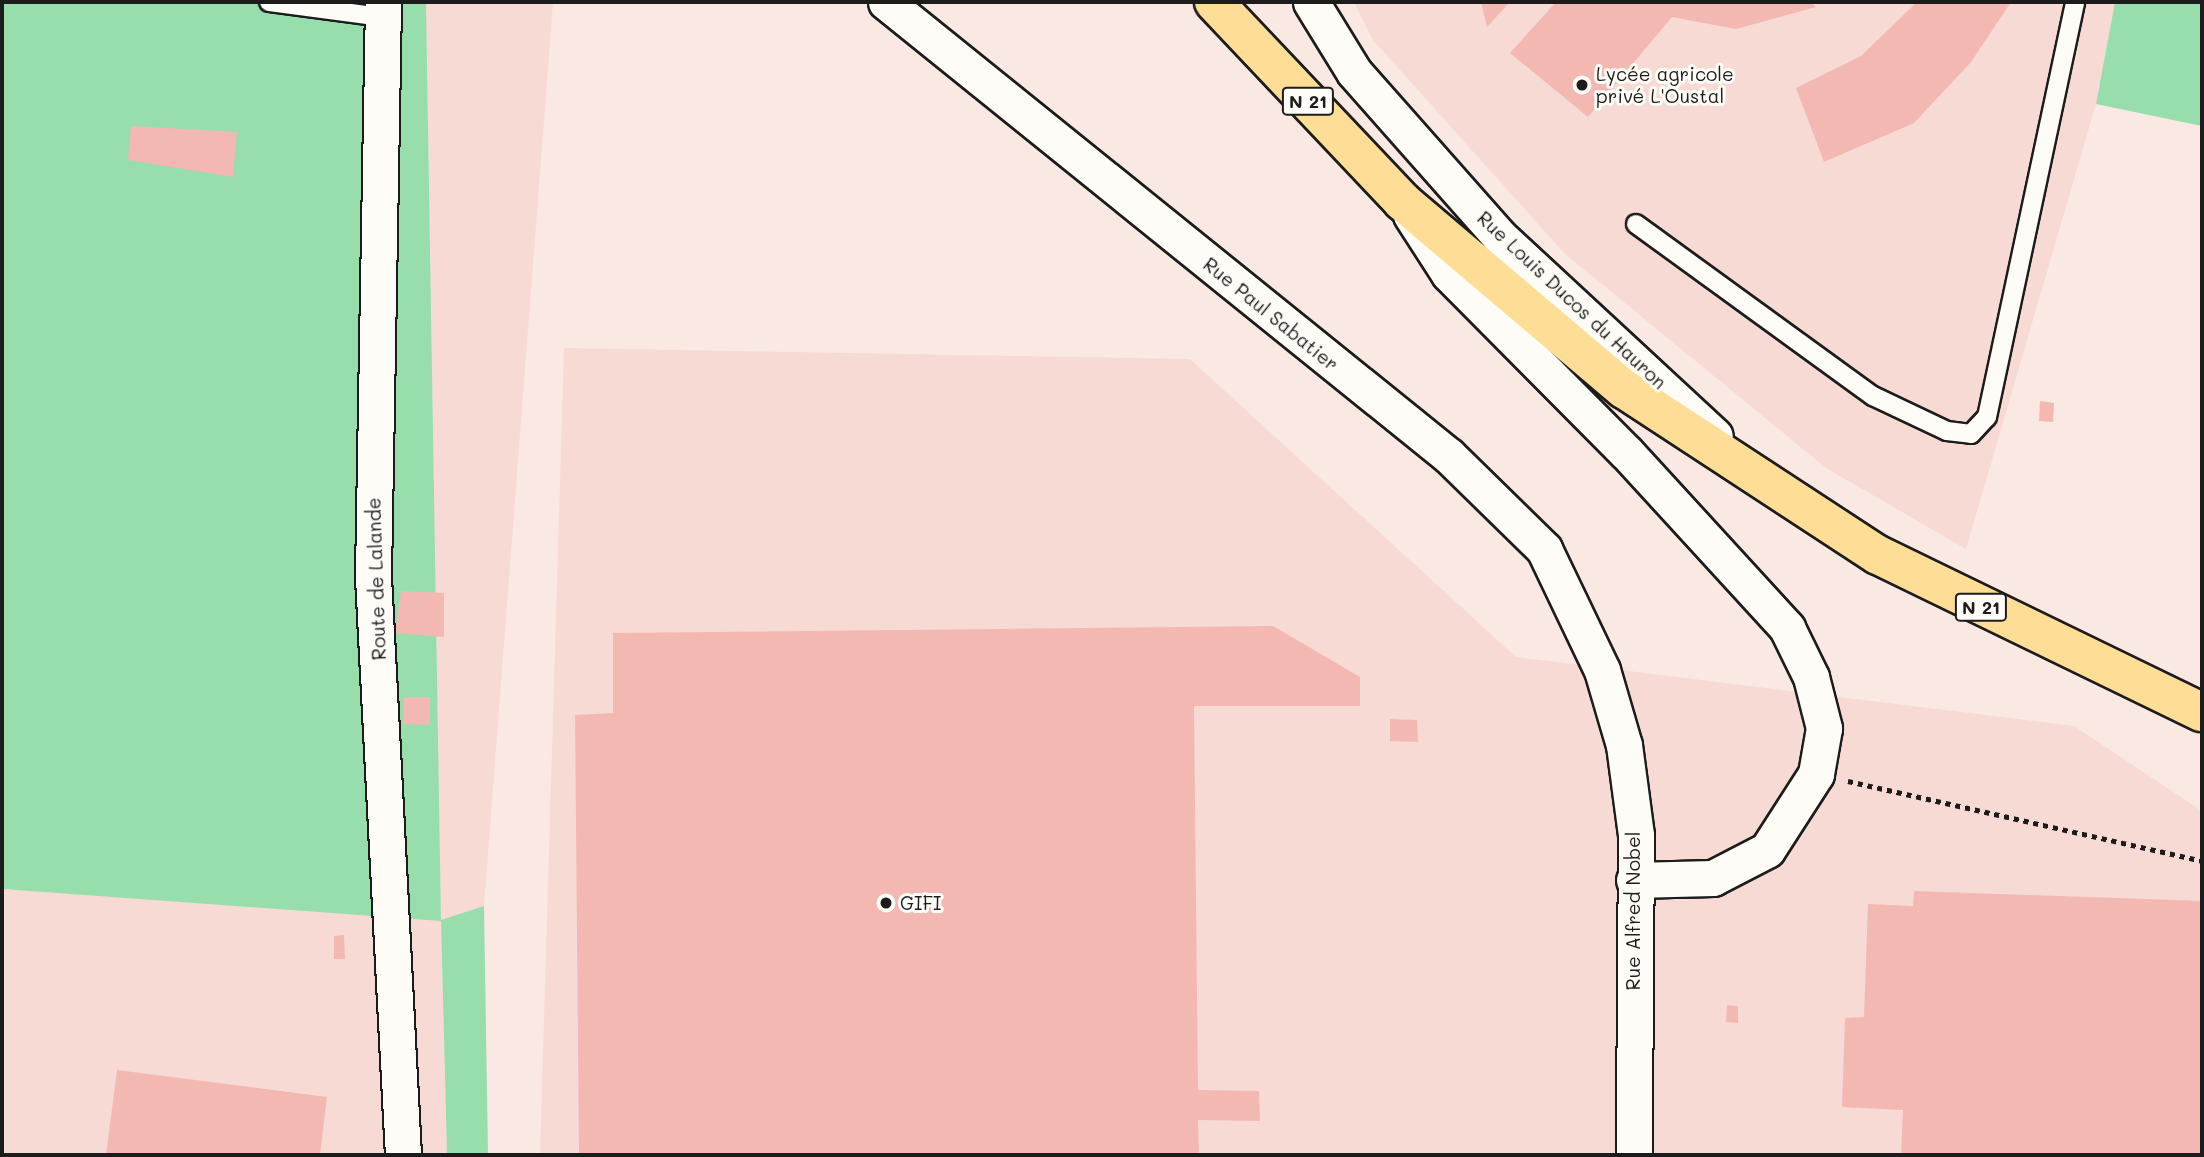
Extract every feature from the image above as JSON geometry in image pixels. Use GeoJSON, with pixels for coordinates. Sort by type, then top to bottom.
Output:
{"type":"FeatureCollection","features":[{"type":"Feature","properties":{"kind":"main road","name":"N 21"},"geometry":{"type":"LineString","coordinates":[[1214,2],[1402,201],[1624,388],[1769,486],[1878,555],[2202,712]]}},
{"type":"Feature","properties":{"kind":"street","name":"Rue Paul Sabatier"},"geometry":{"type":"LineString","coordinates":[[886,2],[1514,513],[1544,549],[1602,670]]}},
{"type":"Feature","properties":{"kind":"street","name":"Rue Louis Ducos du Hauron"},"geometry":{"type":"LineString","coordinates":[[1311,2],[1354,72],[1499,236],[1769,486]]}},
{"type":"Feature","properties":{"kind":"street","name":"Route de Lalande"},"geometry":{"type":"LineString","coordinates":[[382,9],[373,577],[404,1155]]}},
{"type":"Feature","properties":{"kind":"street"},"geometry":{"type":"LineString","coordinates":[[1402,201],[1449,274],[1626,452],[1787,628],[1811,677],[1824,728],[1816,774],[1767,850],[1735,871],[1713,878],[1634,880]]}},
{"type":"Feature","properties":{"kind":"street","name":"Rue Alfred Nobel"},"geometry":{"type":"LineString","coordinates":[[1602,670],[1624,744],[1636,835],[1634,1155]]}},
{"type":"Feature","properties":{"kind":"lane"},"geometry":{"type":"LineString","coordinates":[[269,2],[382,9]]}},
{"type":"Feature","properties":{"kind":"lane"},"geometry":{"type":"LineString","coordinates":[[1636,224],[1873,396],[1947,431],[1971,434],[1987,417],[2075,2]]}},
{"type":"Feature","properties":{"kind":"path"},"geometry":{"type":"LineString","coordinates":[[1816,774],[2202,861]]}},
{"type":"Feature","properties":{"kind":"shaded area"},"geometry":{"type":"Polygon","coordinates":[[[426,2],[553,2],[484,906],[441,921],[447,1155],[2,1155],[2,889],[441,920],[426,2]]]}},
{"type":"Feature","properties":{"kind":"shaded area"},"geometry":{"type":"Polygon","coordinates":[[[1354,2],[2115,2],[2096,104],[1966,549],[1826,468],[1564,253],[1373,40],[1354,2]]]}},
{"type":"Feature","properties":{"kind":"shaded area"},"geometry":{"type":"Polygon","coordinates":[[[564,348],[1190,359],[1516,657],[2074,726],[2202,811],[2202,1155],[540,1155],[564,348]]]}},
{"type":"Feature","properties":{"kind":"green space"},"geometry":{"type":"Polygon","coordinates":[[[2,2],[426,2],[441,920],[484,906],[488,1155],[447,1155],[441,921],[2,889],[2,2]]]}},
{"type":"Feature","properties":{"kind":"green space"},"geometry":{"type":"Polygon","coordinates":[[[2115,2],[2202,2],[2202,126],[2096,104],[2115,2]]]}},
{"type":"Feature","properties":{"kind":"building"},"geometry":{"type":"Polygon","coordinates":[[[1481,2],[1510,2],[1487,27],[1481,2]]]}},
{"type":"Feature","properties":{"kind":"building","name":"Lycée agricole privé L'Oustal"},"geometry":{"type":"Polygon","coordinates":[[[1556,2],[1810,2],[1816,7],[1736,29],[1672,17],[1588,117],[1510,53],[1556,2]]]}},
{"type":"Feature","properties":{"kind":"building"},"geometry":{"type":"Polygon","coordinates":[[[1917,2],[2011,2],[1971,62],[1914,123],[1824,162],[1796,88],[1861,56],[1917,2]]]}},
{"type":"Feature","properties":{"kind":"building"},"geometry":{"type":"Polygon","coordinates":[[[131,126],[237,132],[233,177],[128,160],[131,126]]]}},
{"type":"Feature","properties":{"kind":"building"},"geometry":{"type":"Polygon","coordinates":[[[2040,401],[2054,403],[2053,422],[2039,421],[2040,401]]]}},
{"type":"Feature","properties":{"kind":"building"},"geometry":{"type":"Polygon","coordinates":[[[401,591],[444,593],[444,637],[395,633],[401,591]]]}},
{"type":"Feature","properties":{"kind":"building","name":"GIFI"},"geometry":{"type":"Polygon","coordinates":[[[1273,626],[1360,677],[1360,706],[1194,706],[1198,1090],[1259,1091],[1260,1121],[1198,1120],[1199,1155],[579,1155],[575,715],[613,713],[613,633],[1273,626]]]}},
{"type":"Feature","properties":{"kind":"building"},"geometry":{"type":"Polygon","coordinates":[[[404,697],[430,697],[430,725],[403,724],[404,697]]]}},
{"type":"Feature","properties":{"kind":"building"},"geometry":{"type":"Polygon","coordinates":[[[1390,719],[1417,720],[1418,742],[1390,741],[1390,719]]]}},
{"type":"Feature","properties":{"kind":"building"},"geometry":{"type":"Polygon","coordinates":[[[1914,891],[2202,901],[2202,1155],[1901,1155],[1903,1110],[1842,1107],[1845,1018],[1864,1017],[1868,904],[1913,906],[1914,891]]]}},
{"type":"Feature","properties":{"kind":"building"},"geometry":{"type":"Polygon","coordinates":[[[344,935],[345,959],[334,959],[334,936],[344,935]]]}},
{"type":"Feature","properties":{"kind":"building"},"geometry":{"type":"Polygon","coordinates":[[[1727,1005],[1738,1006],[1738,1023],[1726,1022],[1727,1005]]]}},
{"type":"Feature","properties":{"kind":"building"},"geometry":{"type":"Polygon","coordinates":[[[117,1070],[327,1097],[320,1155],[106,1155],[117,1070]]]}},
{"type":"Feature","properties":{"kind":"place","name":"Lycée agricole privé L'Oustal"},"geometry":{"type":"Point","coordinates":[1582,85]}},
{"type":"Feature","properties":{"kind":"place","name":"GIFI"},"geometry":{"type":"Point","coordinates":[886,903]}}]}
